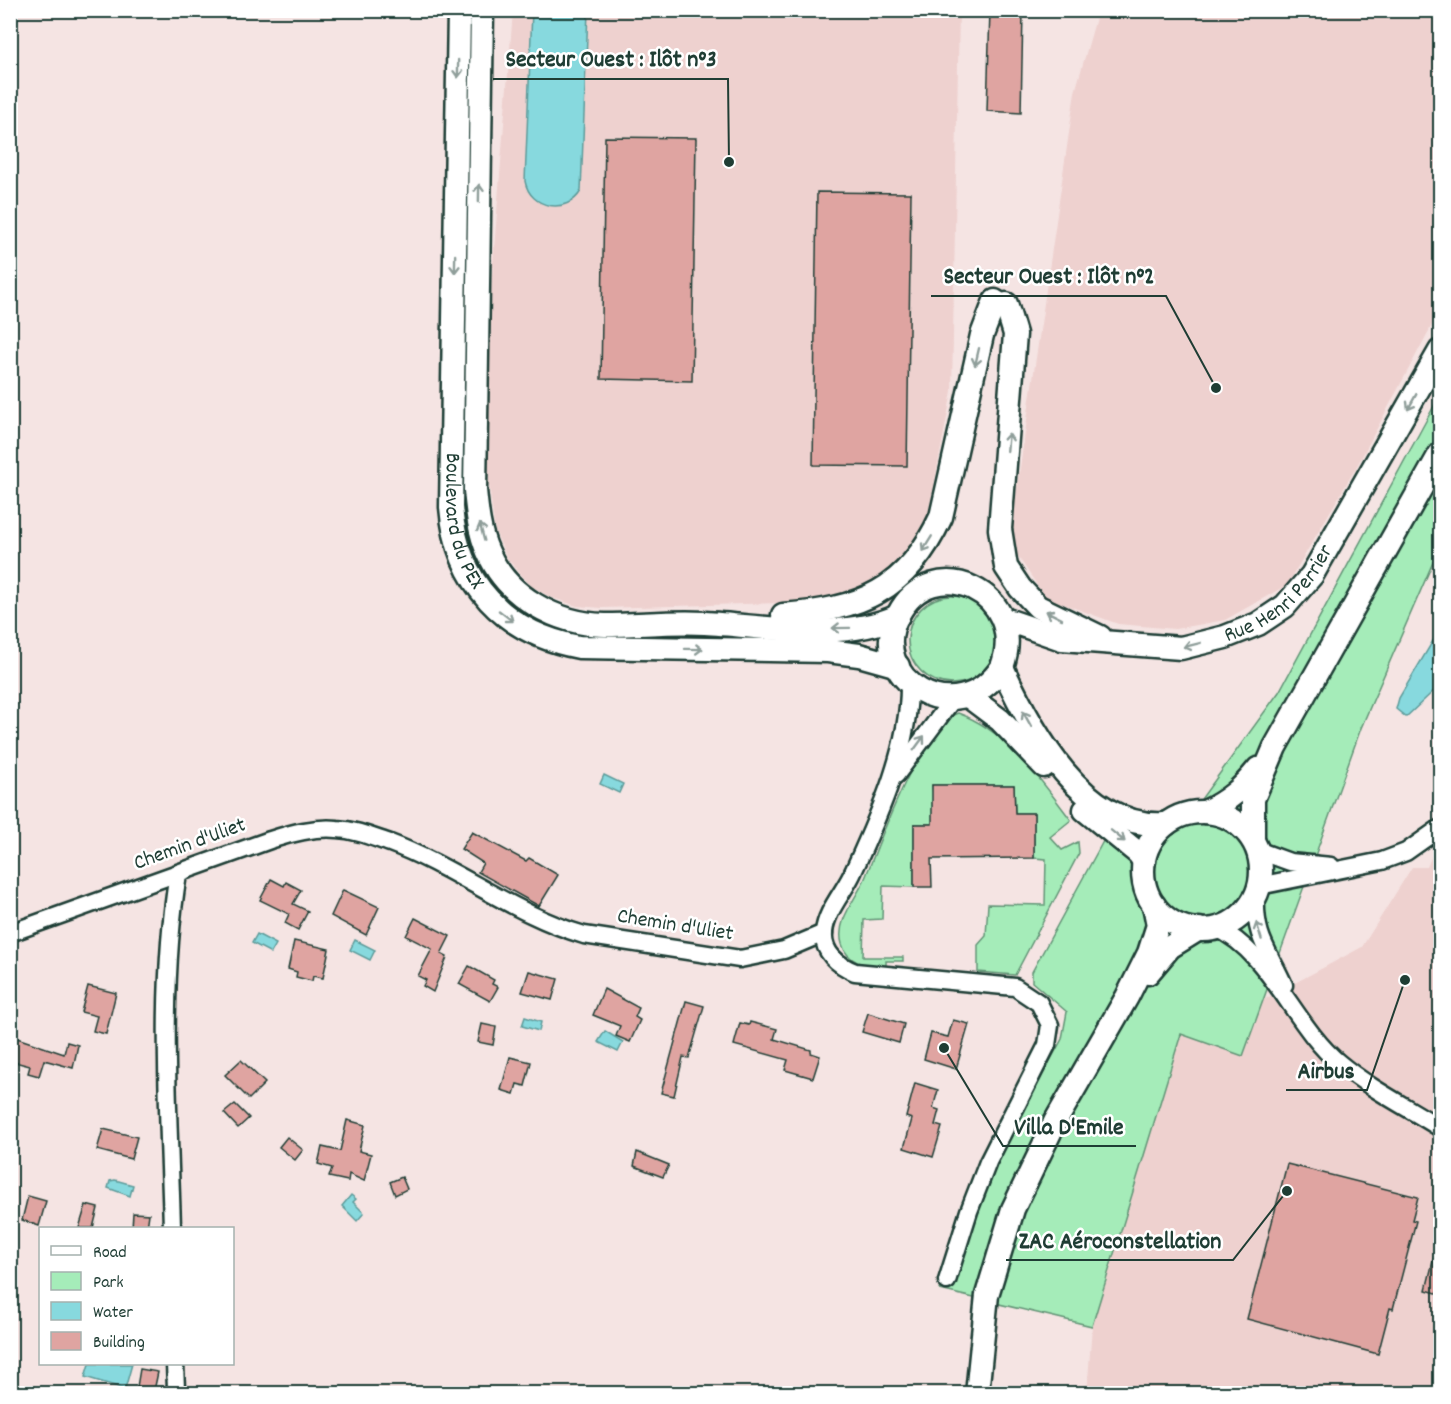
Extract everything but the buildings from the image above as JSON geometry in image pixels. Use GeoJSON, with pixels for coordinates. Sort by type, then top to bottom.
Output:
{"type":"FeatureCollection","features":[{"type":"Feature","properties":{"kind":"main road","name":"Boulevard du PEX"},"geometry":{"type":"LineString","coordinates":[[459,10],[451,507],[453,531],[459,554],[470,574],[498,610],[518,626],[557,643],[588,647],[828,651],[859,655],[904,674]]}},
{"type":"Feature","properties":{"kind":"main road","name":"Boulevard du PEX"},"geometry":{"type":"LineString","coordinates":[[482,10],[475,490],[485,543],[507,582],[523,597],[554,614],[602,625],[704,623],[764,628],[851,628],[882,623],[898,616]]}},
{"type":"Feature","properties":{"kind":"main road"},"geometry":{"type":"LineString","coordinates":[[704,623],[823,612],[886,589],[904,574],[928,544],[941,517],[982,335],[1000,302],[1015,334],[1000,529],[1006,567],[1020,588],[1038,607],[1107,640]]}},
{"type":"Feature","properties":{"kind":"main road","name":"Rue Henri Perrier"},"geometry":{"type":"LineString","coordinates":[[1004,619],[1062,639],[1107,640],[1181,648],[1225,637],[1258,624],[1285,606],[1312,574],[1440,351]]}},
{"type":"Feature","properties":{"kind":"main road"},"geometry":{"type":"LineString","coordinates":[[1127,997],[1170,947],[1239,916],[1257,891],[1261,870],[1255,845],[1253,800],[1275,747],[1440,454]]}},
{"type":"Feature","properties":{"kind":"main road"},"geometry":{"type":"LineString","coordinates":[[961,698],[982,689],[1002,667],[1008,643],[1004,619],[999,608],[983,592],[956,583],[929,587],[916,594],[898,616],[892,641],[904,674],[929,695],[961,698],[1000,720],[1082,807],[1138,853],[1144,861]]}},
{"type":"Feature","properties":{"kind":"main road"},"geometry":{"type":"LineString","coordinates":[[1002,667],[1038,736],[1092,801],[1132,822],[1150,826],[1166,824]]}},
{"type":"Feature","properties":{"kind":"main road"},"geometry":{"type":"LineString","coordinates":[[977,1394],[987,1295],[1013,1209],[1055,1122],[1127,997],[1155,937],[1158,925],[1154,905],[1147,891],[1144,861],[1148,847],[1166,824],[1178,817],[1205,812],[1225,802],[1241,790],[1275,747]]}},
{"type":"Feature","properties":{"kind":"main road"},"geometry":{"type":"LineString","coordinates":[[1205,812],[1232,820],[1255,845]]}},
{"type":"Feature","properties":{"kind":"main road"},"geometry":{"type":"LineString","coordinates":[[1154,905],[1166,917],[1181,926],[1207,929]]}},
{"type":"Feature","properties":{"kind":"street"},"geometry":{"type":"LineString","coordinates":[[904,674],[908,718],[887,789],[854,871],[826,921],[824,933],[827,950],[841,967],[855,972],[1015,987],[1039,1003],[1050,1025],[1047,1046],[988,1162],[969,1211],[947,1281]]}},
{"type":"Feature","properties":{"kind":"street"},"geometry":{"type":"LineString","coordinates":[[887,789],[961,698]]}},
{"type":"Feature","properties":{"kind":"street"},"geometry":{"type":"LineString","coordinates":[[1291,1002],[1260,938],[1255,919],[1257,891],[1340,868],[1382,861],[1406,852],[1440,828]]}},
{"type":"Feature","properties":{"kind":"street","name":"Chemin d'Uliet"},"geometry":{"type":"LineString","coordinates":[[10,933],[293,833],[335,829],[357,831],[436,861],[530,914],[559,928],[584,935],[740,959],[784,950],[824,933]]}},
{"type":"Feature","properties":{"kind":"street"},"geometry":{"type":"LineString","coordinates":[[1255,845],[1290,862],[1340,868]]}},
{"type":"Feature","properties":{"kind":"street"},"geometry":{"type":"LineString","coordinates":[[172,1227],[168,1071],[170,922],[178,874]]}},
{"type":"Feature","properties":{"kind":"street"},"geometry":{"type":"LineString","coordinates":[[1207,929],[1234,936],[1246,947],[1291,1002],[1317,1041],[1339,1063],[1440,1128]]}},
{"type":"Feature","properties":{"kind":"street"},"geometry":{"type":"LineString","coordinates":[[175,1365],[176,1389]]}},
{"type":"Feature","properties":{"kind":"shaded area"},"geometry":{"type":"Polygon","coordinates":[[[513,11],[959,11],[952,391],[927,521],[906,554],[871,585],[845,597],[814,602],[602,608],[577,606],[550,597],[530,585],[507,558],[495,531],[489,485],[489,313],[513,11]]]}},
{"type":"Feature","properties":{"kind":"shaded area"},"geometry":{"type":"Polygon","coordinates":[[[1098,11],[1440,11],[1440,310],[1357,466],[1287,585],[1225,620],[1175,629],[1118,624],[1045,597],[1017,555],[1012,522],[1075,92],[1098,11]]]}},
{"type":"Feature","properties":{"kind":"shaded area"},"geometry":{"type":"Polygon","coordinates":[[[1440,837],[1440,1393],[1087,1394],[1092,1326],[1181,1034],[1243,1055],[1263,1000],[1362,947],[1412,867],[1427,867],[1440,837]]]}},
{"type":"Feature","properties":{"kind":"green space"},"geometry":{"type":"Polygon","coordinates":[[[1440,395],[1440,546],[1361,728],[1243,1056],[1181,1034],[1092,1326],[940,1290],[996,1160],[1062,1039],[1067,1012],[1032,982],[1032,972],[1120,810],[1145,815],[1199,802],[1279,692],[1440,395]]]}},
{"type":"Feature","properties":{"kind":"green space"},"geometry":{"type":"Polygon","coordinates":[[[952,596],[969,600],[983,609],[992,623],[996,640],[992,657],[983,671],[969,680],[952,684],[935,680],[921,671],[912,657],[908,640],[912,623],[921,609],[935,600],[952,596]]]}},
{"type":"Feature","properties":{"kind":"green space"},"geometry":{"type":"Polygon","coordinates":[[[958,713],[993,732],[1008,744],[1035,773],[1071,820],[1050,837],[1062,850],[1078,842],[1079,853],[1015,975],[978,972],[978,945],[986,936],[988,904],[1045,905],[1046,859],[1034,858],[1034,813],[1015,813],[1014,785],[932,785],[936,824],[914,824],[914,887],[883,886],[882,919],[864,920],[863,957],[903,957],[903,961],[886,961],[886,967],[859,963],[849,956],[842,944],[844,917],[862,884],[917,760],[930,738],[944,721],[958,713]]]}},
{"type":"Feature","properties":{"kind":"water"},"geometry":{"type":"Polygon","coordinates":[[[532,11],[588,11],[581,191],[575,199],[558,206],[541,203],[534,198],[525,181],[532,11]]]}},
{"type":"Feature","properties":{"kind":"water"},"geometry":{"type":"Polygon","coordinates":[[[1440,629],[1440,685],[1406,717],[1396,709],[1399,698],[1440,629]]]}},
{"type":"Feature","properties":{"kind":"water"},"geometry":{"type":"Polygon","coordinates":[[[604,775],[623,784],[619,793],[600,784],[604,775]]]}},
{"type":"Feature","properties":{"kind":"water"},"geometry":{"type":"Polygon","coordinates":[[[257,934],[276,944],[271,953],[252,943],[257,934]]]}},
{"type":"Feature","properties":{"kind":"water"},"geometry":{"type":"Polygon","coordinates":[[[355,940],[375,950],[370,960],[350,950],[355,940]]]}},
{"type":"Feature","properties":{"kind":"water"},"geometry":{"type":"Polygon","coordinates":[[[525,1017],[541,1022],[539,1031],[522,1026],[525,1017]]]}},
{"type":"Feature","properties":{"kind":"water"},"geometry":{"type":"Polygon","coordinates":[[[605,1031],[623,1042],[618,1052],[598,1042],[605,1031]]]}},
{"type":"Feature","properties":{"kind":"water"},"geometry":{"type":"Polygon","coordinates":[[[115,1180],[133,1185],[130,1196],[108,1188],[110,1181],[115,1180]]]}},
{"type":"Feature","properties":{"kind":"water"},"geometry":{"type":"Polygon","coordinates":[[[351,1195],[356,1199],[353,1202],[364,1213],[357,1221],[342,1206],[351,1195]]]}},
{"type":"Feature","properties":{"kind":"water"},"geometry":{"type":"Polygon","coordinates":[[[89,1365],[132,1365],[125,1389],[85,1377],[89,1365]]]}},
{"type":"Feature","properties":{"kind":"place","name":"Secteur Ouest : Ilôt n°3"},"geometry":{"type":"Point","coordinates":[729,162]}},
{"type":"Feature","properties":{"kind":"place","name":"Secteur Ouest : Ilôt n°2"},"geometry":{"type":"Point","coordinates":[1216,388]}},
{"type":"Feature","properties":{"kind":"place","name":"Airbus"},"geometry":{"type":"Point","coordinates":[1405,980]}},
{"type":"Feature","properties":{"kind":"place","name":"Villa D'Emile"},"geometry":{"type":"Point","coordinates":[944,1048]}},
{"type":"Feature","properties":{"kind":"place","name":"ZAC Aéroconstellation"},"geometry":{"type":"Point","coordinates":[1287,1191]}}]}
